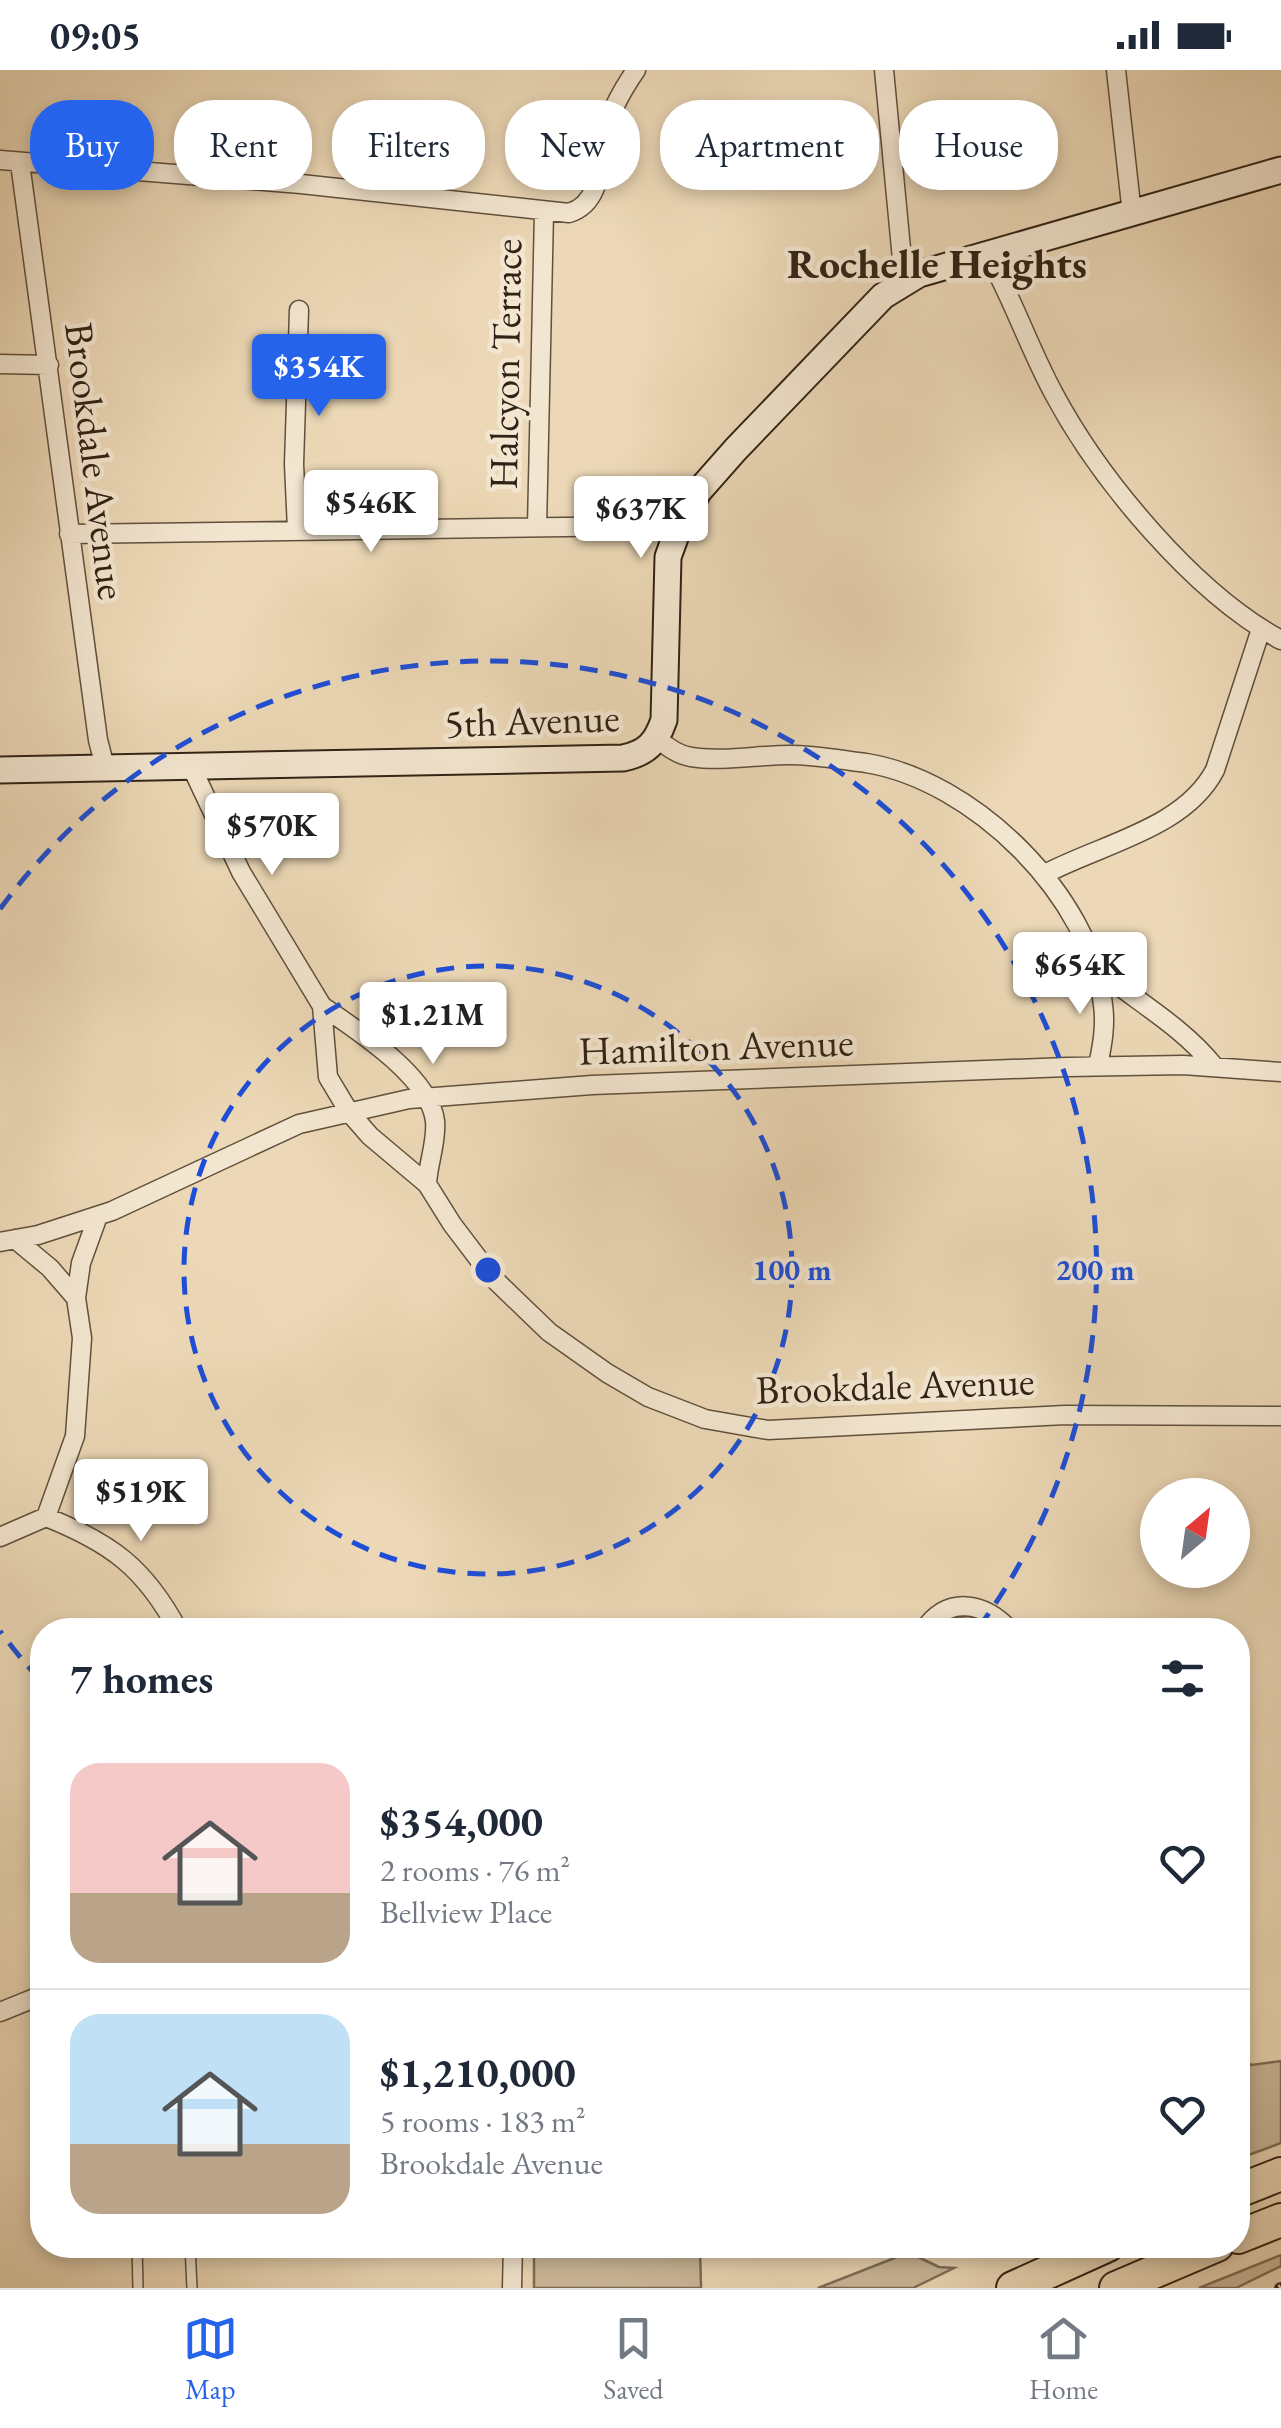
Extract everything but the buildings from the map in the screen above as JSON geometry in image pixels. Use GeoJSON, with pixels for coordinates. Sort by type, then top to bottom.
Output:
{"type":"FeatureCollection","features":[{"type":"Feature","properties":{"kind":"highway"},"geometry":{"type":"LineString","coordinates":[[1250,2186],[1281,2174]]}},
{"type":"Feature","properties":{"kind":"highway"},"geometry":{"type":"LineString","coordinates":[[1250,2232],[1281,2220]]}},
{"type":"Feature","properties":{"kind":"highway"},"geometry":{"type":"LineString","coordinates":[[1013,2288],[1079,2258]]}},
{"type":"Feature","properties":{"kind":"highway"},"geometry":{"type":"LineString","coordinates":[[1116,2288],[1187,2258]]}},
{"type":"Feature","properties":{"kind":"street","name":"Halcyon Terrace"},"geometry":{"type":"LineString","coordinates":[[537,528],[544,212],[569,213],[588,202],[595,189],[608,122],[636,70]]}},
{"type":"Feature","properties":{"kind":"street"},"geometry":{"type":"LineString","coordinates":[[884,70],[904,280]]}},
{"type":"Feature","properties":{"kind":"street"},"geometry":{"type":"LineString","coordinates":[[1116,70],[1132,214]]}},
{"type":"Feature","properties":{"kind":"street"},"geometry":{"type":"LineString","coordinates":[[0,160],[302,184],[544,212]]}},
{"type":"Feature","properties":{"kind":"street","name":"Brookdale Avenue"},"geometry":{"type":"LineString","coordinates":[[20,163],[69,534],[105,768]]}},
{"type":"Feature","properties":{"kind":"street","name":"5th Avenue"},"geometry":{"type":"LineString","coordinates":[[0,770],[623,758],[642,754],[658,739],[664,720],[668,557],[676,532],[698,492],[859,319],[904,280],[1281,170]]}},
{"type":"Feature","properties":{"kind":"street"},"geometry":{"type":"LineString","coordinates":[[988,255],[1055,396],[1096,464],[1177,556],[1261,629],[1281,640]]}},
{"type":"Feature","properties":{"kind":"street"},"geometry":{"type":"LineString","coordinates":[[297,530],[294,464],[300,310]]}},
{"type":"Feature","properties":{"kind":"street"},"geometry":{"type":"LineString","coordinates":[[0,364],[49,365]]}},
{"type":"Feature","properties":{"kind":"street"},"geometry":{"type":"LineString","coordinates":[[69,534],[640,526],[676,532]]}},
{"type":"Feature","properties":{"kind":"street"},"geometry":{"type":"LineString","coordinates":[[1045,874],[1081,854],[1148,829],[1182,810],[1206,788],[1216,770],[1261,629]]}},
{"type":"Feature","properties":{"kind":"street"},"geometry":{"type":"LineString","coordinates":[[658,739],[671,750],[690,757],[795,755],[893,768],[948,794],[984,818],[1045,874],[1075,923],[1095,967],[1104,1023],[1098,1066]]}},
{"type":"Feature","properties":{"kind":"street","name":"Brookdale Avenue"},"geometry":{"type":"LineString","coordinates":[[191,766],[241,872],[322,1006],[398,1064],[428,1096]]}},
{"type":"Feature","properties":{"kind":"street"},"geometry":{"type":"LineString","coordinates":[[1095,967],[1124,992],[1177,1027],[1214,1066]]}},
{"type":"Feature","properties":{"kind":"street","name":"Brookdale Avenue"},"geometry":{"type":"LineString","coordinates":[[322,1006],[328,1078],[348,1112],[370,1136],[428,1184],[452,1224],[493,1278],[549,1332],[607,1374],[648,1397],[705,1420],[768,1430],[1064,1414],[1281,1416]]}},
{"type":"Feature","properties":{"kind":"street","name":"Hamilton Avenue"},"geometry":{"type":"LineString","coordinates":[[8,1240],[98,1216],[299,1124],[428,1096],[592,1085],[1098,1066],[1214,1066],[1281,1072]]}},
{"type":"Feature","properties":{"kind":"street"},"geometry":{"type":"LineString","coordinates":[[428,1096],[436,1136],[428,1162],[428,1184]]}},
{"type":"Feature","properties":{"kind":"street"},"geometry":{"type":"LineString","coordinates":[[46,1517],[75,1436],[82,1338],[76,1298],[81,1262],[98,1216]]}},
{"type":"Feature","properties":{"kind":"street"},"geometry":{"type":"LineString","coordinates":[[8,1240],[50,1268],[76,1298]]}},
{"type":"Feature","properties":{"kind":"street"},"geometry":{"type":"LineString","coordinates":[[0,1537],[46,1517],[83,1532],[141,1574],[171,1618]]}},
{"type":"Feature","properties":{"kind":"street"},"geometry":{"type":"LineString","coordinates":[[934,1618],[952,1608],[975,1606],[998,1618]]}},
{"type":"Feature","properties":{"kind":"street"},"geometry":{"type":"LineString","coordinates":[[0,2012],[30,2000]]}},
{"type":"Feature","properties":{"kind":"street"},"geometry":{"type":"LineString","coordinates":[[512,2288],[513,2258]]}},
{"type":"Feature","properties":{"kind":"lane"},"geometry":{"type":"LineString","coordinates":[[137,2258],[138,2288]]}},
{"type":"Feature","properties":{"kind":"lane"},"geometry":{"type":"LineString","coordinates":[[191,2258],[192,2288]]}},
{"type":"Feature","properties":{"kind":"shaded area"},"geometry":{"type":"Polygon","coordinates":[[[1281,2061],[1281,2143],[1250,2155],[1250,2064],[1281,2061]]]}},
{"type":"Feature","properties":{"kind":"shaded area"},"geometry":{"type":"Polygon","coordinates":[[[1281,2255],[1281,2266],[1236,2288],[1199,2288],[1281,2255]]]}},
{"type":"Feature","properties":{"kind":"shaded area"},"geometry":{"type":"Polygon","coordinates":[[[534,2258],[700,2258],[701,2288],[534,2288],[534,2258]]]}},
{"type":"Feature","properties":{"kind":"shaded area"},"geometry":{"type":"Polygon","coordinates":[[[894,2258],[920,2258],[939,2267],[954,2268],[913,2288],[818,2288],[894,2258]]]}},
{"type":"Feature","properties":{"kind":"district","name":"Rochelle Heights"},"geometry":{"type":"Point","coordinates":[937,263]}}]}
